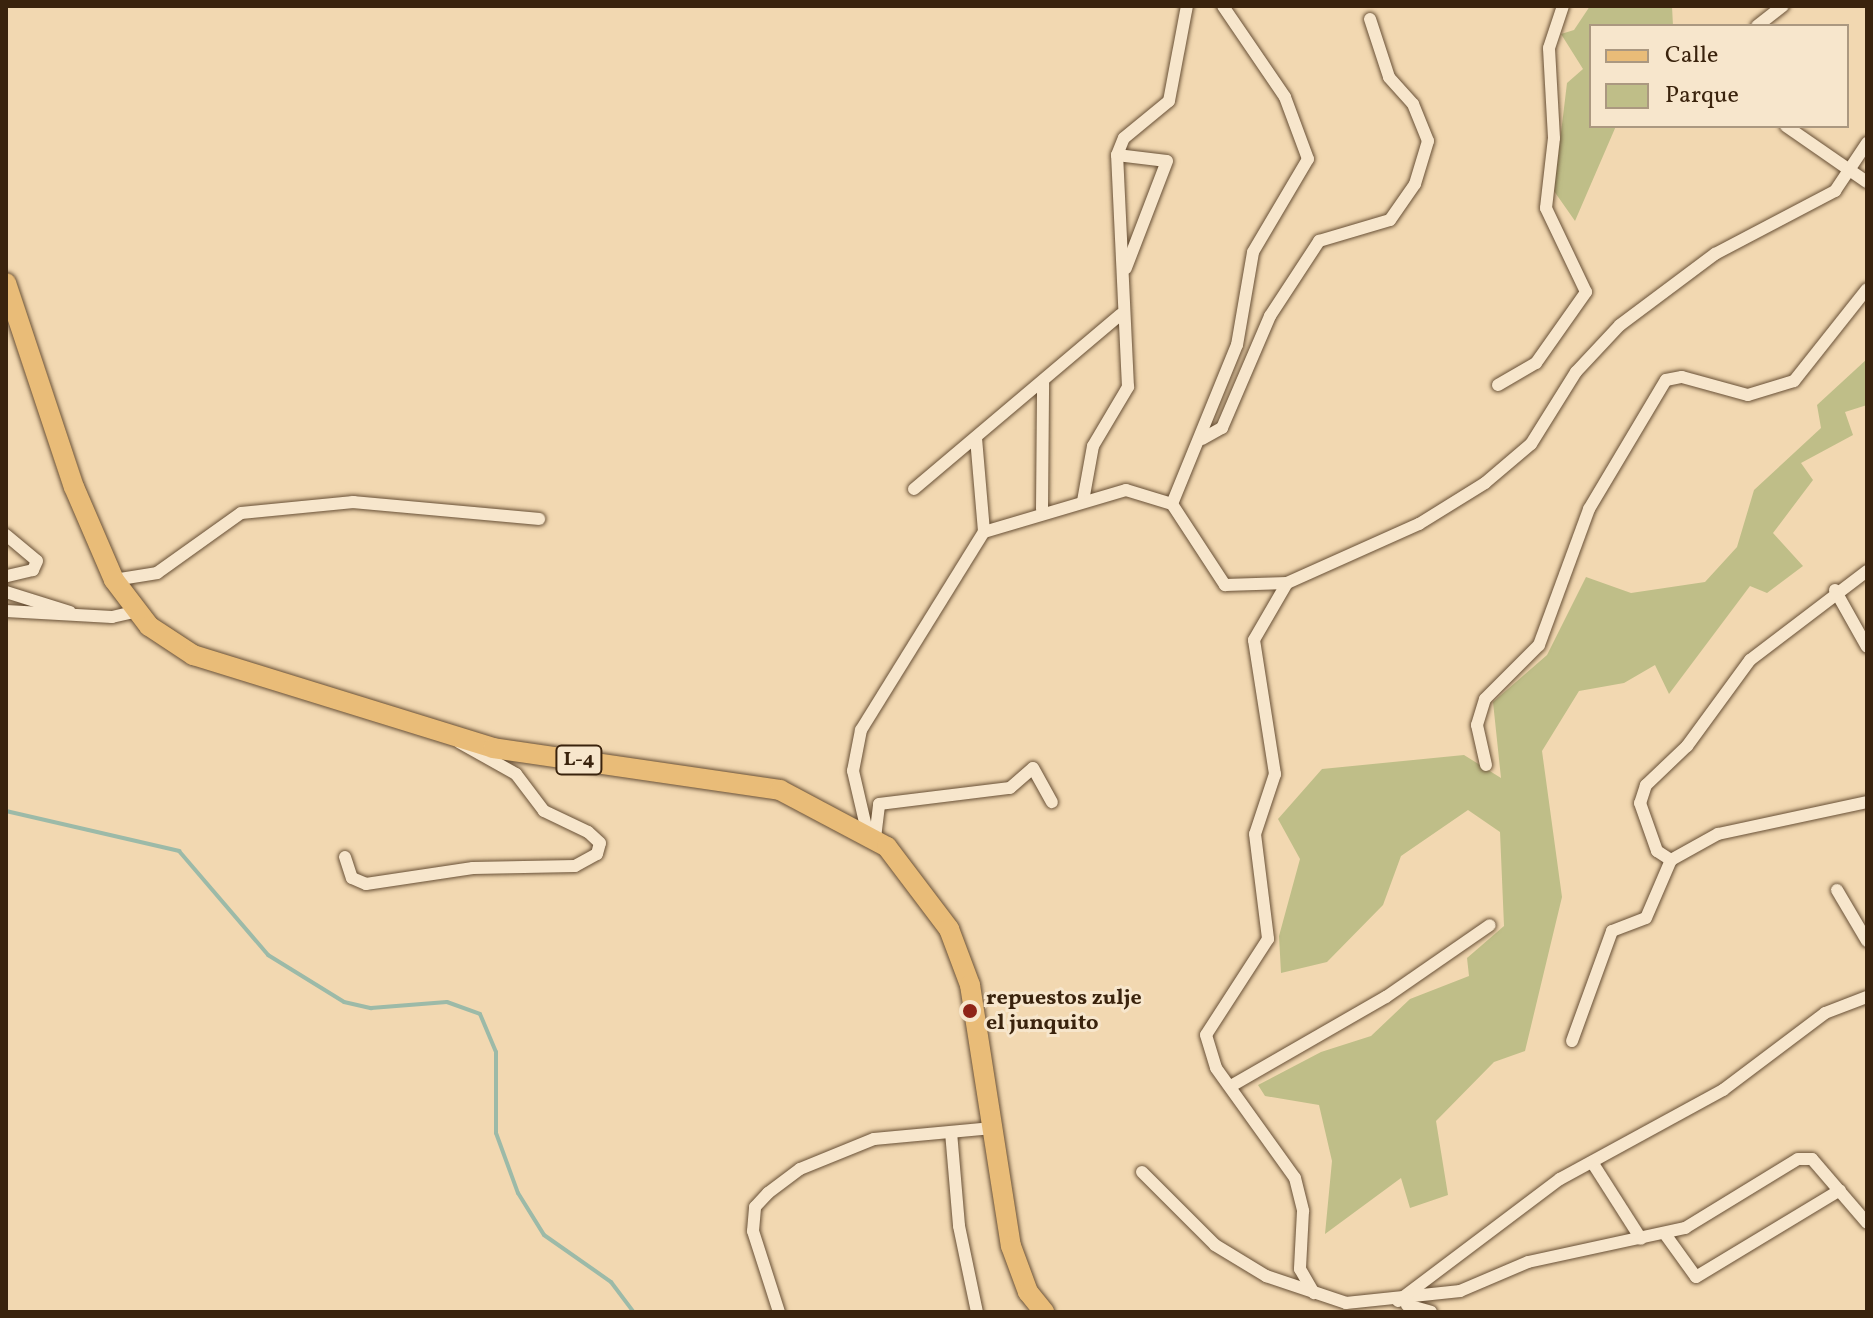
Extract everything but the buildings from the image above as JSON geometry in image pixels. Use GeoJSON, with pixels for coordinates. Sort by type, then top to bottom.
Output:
{"type":"FeatureCollection","features":[{"type":"Feature","properties":{"kind":"main road","name":"L-4"},"geometry":{"type":"LineString","coordinates":[[6,283],[74,487],[114,580],[137,611],[193,655],[493,748],[780,790],[871,835],[920,883],[949,929],[970,985],[1011,1246],[1028,1292],[1044,1312]]}},
{"type":"Feature","properties":{"kind":"street"},"geometry":{"type":"LineString","coordinates":[[1083,501],[1093,446],[1128,387],[1120,315],[1123,276],[1117,155],[1124,138],[1169,101],[1187,6]]}},
{"type":"Feature","properties":{"kind":"street"},"geometry":{"type":"LineString","coordinates":[[1172,504],[1202,439],[1245,317],[1253,252],[1308,159],[1285,97],[1223,6]]}},
{"type":"Feature","properties":{"kind":"street"},"geometry":{"type":"LineString","coordinates":[[1498,385],[1536,363],[1586,292],[1546,208],[1554,138],[1549,48],[1563,6]]}},
{"type":"Feature","properties":{"kind":"street"},"geometry":{"type":"LineString","coordinates":[[1760,24],[1783,6]]}},
{"type":"Feature","properties":{"kind":"street"},"geometry":{"type":"LineString","coordinates":[[1202,439],[1222,428],[1270,316],[1319,241],[1390,220],[1415,184],[1428,141],[1413,104],[1389,77],[1370,19]]}},
{"type":"Feature","properties":{"kind":"street"},"geometry":{"type":"LineString","coordinates":[[1789,128],[1850,174],[1867,182]]}},
{"type":"Feature","properties":{"kind":"street"},"geometry":{"type":"LineString","coordinates":[[871,835],[853,771],[861,730],[984,532],[1042,509],[1126,490],[1172,504],[1225,585],[1287,583],[1419,524],[1485,483],[1531,444],[1576,372],[1620,325],[1715,254],[1835,191],[1850,174],[1867,143]]}},
{"type":"Feature","properties":{"kind":"street"},"geometry":{"type":"LineString","coordinates":[[1117,155],[1167,161],[1123,276]]}},
{"type":"Feature","properties":{"kind":"street"},"geometry":{"type":"LineString","coordinates":[[1486,765],[1477,725],[1485,699],[1539,645],[1589,509],[1666,380],[1682,377],[1748,395],[1794,381],[1867,289]]}},
{"type":"Feature","properties":{"kind":"street"},"geometry":{"type":"LineString","coordinates":[[914,489],[1120,315]]}},
{"type":"Feature","properties":{"kind":"street"},"geometry":{"type":"LineString","coordinates":[[1042,509],[1043,382]]}},
{"type":"Feature","properties":{"kind":"street"},"geometry":{"type":"LineString","coordinates":[[976,438],[984,532]]}},
{"type":"Feature","properties":{"kind":"street"},"geometry":{"type":"LineString","coordinates":[[114,580],[157,573],[241,513],[353,502],[539,519]]}},
{"type":"Feature","properties":{"kind":"street"},"geometry":{"type":"LineString","coordinates":[[6,535],[37,561],[33,570],[6,576]]}},
{"type":"Feature","properties":{"kind":"street"},"geometry":{"type":"LineString","coordinates":[[1671,860],[1657,851],[1642,817],[1646,785],[1687,746],[1750,660],[1835,590],[1867,571]]}},
{"type":"Feature","properties":{"kind":"street"},"geometry":{"type":"LineString","coordinates":[[1287,583],[1254,640],[1275,774],[1255,834],[1268,939],[1206,1034],[1208,1051],[1295,1178],[1303,1211],[1300,1269],[1314,1293]]}},
{"type":"Feature","properties":{"kind":"street"},"geometry":{"type":"LineString","coordinates":[[1835,590],[1867,647]]}},
{"type":"Feature","properties":{"kind":"street"},"geometry":{"type":"LineString","coordinates":[[6,592],[84,617]]}},
{"type":"Feature","properties":{"kind":"street"},"geometry":{"type":"LineString","coordinates":[[6,611],[84,617],[137,611]]}},
{"type":"Feature","properties":{"kind":"street"},"geometry":{"type":"LineString","coordinates":[[345,857],[352,878],[366,884],[473,868],[575,866],[597,854],[600,843],[588,832],[544,811],[516,774],[450,735]]}},
{"type":"Feature","properties":{"kind":"street"},"geometry":{"type":"LineString","coordinates":[[871,835],[879,804],[1010,788],[1033,768],[1052,802]]}},
{"type":"Feature","properties":{"kind":"street"},"geometry":{"type":"LineString","coordinates":[[1572,1041],[1612,931],[1646,918],[1671,860],[1718,834],[1867,802]]}},
{"type":"Feature","properties":{"kind":"street"},"geometry":{"type":"LineString","coordinates":[[1837,890],[1867,941]]}},
{"type":"Feature","properties":{"kind":"street"},"geometry":{"type":"LineString","coordinates":[[1231,1086],[1386,997],[1490,925]]}},
{"type":"Feature","properties":{"kind":"street"},"geometry":{"type":"LineString","coordinates":[[1396,1303],[1493,1223],[1592,1162],[1723,1090],[1825,1013],[1867,997]]}},
{"type":"Feature","properties":{"kind":"street"},"geometry":{"type":"LineString","coordinates":[[779,1312],[753,1231],[755,1207],[768,1193],[837,1151],[874,1139],[992,1128]]}},
{"type":"Feature","properties":{"kind":"street"},"geometry":{"type":"LineString","coordinates":[[951,1132],[959,1226],[977,1312]]}},
{"type":"Feature","properties":{"kind":"street"},"geometry":{"type":"LineString","coordinates":[[1142,1172],[1215,1245],[1266,1276],[1346,1303],[1396,1303],[1488,1282],[1528,1262],[1665,1234],[1798,1159],[1812,1159],[1867,1223]]}},
{"type":"Feature","properties":{"kind":"street"},"geometry":{"type":"LineString","coordinates":[[1592,1162],[1641,1239]]}},
{"type":"Feature","properties":{"kind":"street"},"geometry":{"type":"LineString","coordinates":[[1665,1234],[1696,1277],[1840,1190]]}},
{"type":"Feature","properties":{"kind":"street"},"geometry":{"type":"LineString","coordinates":[[1396,1303],[1431,1312]]}},
{"type":"Feature","properties":{"kind":"green space"},"geometry":{"type":"Polygon","coordinates":[[[1590,6],[1672,6],[1673,24],[1589,24],[1589,128],[1615,128],[1575,221],[1554,191],[1567,83],[1583,69],[1561,34],[1574,30],[1590,6]]]}},
{"type":"Feature","properties":{"kind":"green space"},"geometry":{"type":"Polygon","coordinates":[[[1867,359],[1867,405],[1845,412],[1853,435],[1801,463],[1813,480],[1773,533],[1803,566],[1767,593],[1750,586],[1669,694],[1655,665],[1624,683],[1579,691],[1542,751],[1562,897],[1525,1051],[1494,1062],[1436,1121],[1448,1195],[1410,1208],[1401,1178],[1325,1234],[1332,1161],[1319,1105],[1265,1096],[1258,1085],[1321,1052],[1371,1036],[1410,999],[1469,976],[1467,958],[1504,926],[1500,832],[1468,810],[1401,856],[1383,905],[1327,962],[1281,973],[1279,936],[1300,859],[1278,819],[1322,769],[1464,755],[1501,778],[1493,702],[1547,655],[1586,577],[1631,593],[1705,582],[1737,547],[1754,490],[1821,428],[1817,405],[1867,359]]]}},
{"type":"Feature","properties":{"kind":"waterway"},"geometry":{"type":"LineString","coordinates":[[6,811],[179,851],[268,955],[344,1002],[371,1008],[447,1002],[480,1014],[496,1052],[496,1133],[518,1193],[544,1235],[611,1282],[634,1312]]}},
{"type":"Feature","properties":{"kind":"place","name":"repuestos zulje el junquito"},"geometry":{"type":"Point","coordinates":[970,1011]}}]}
